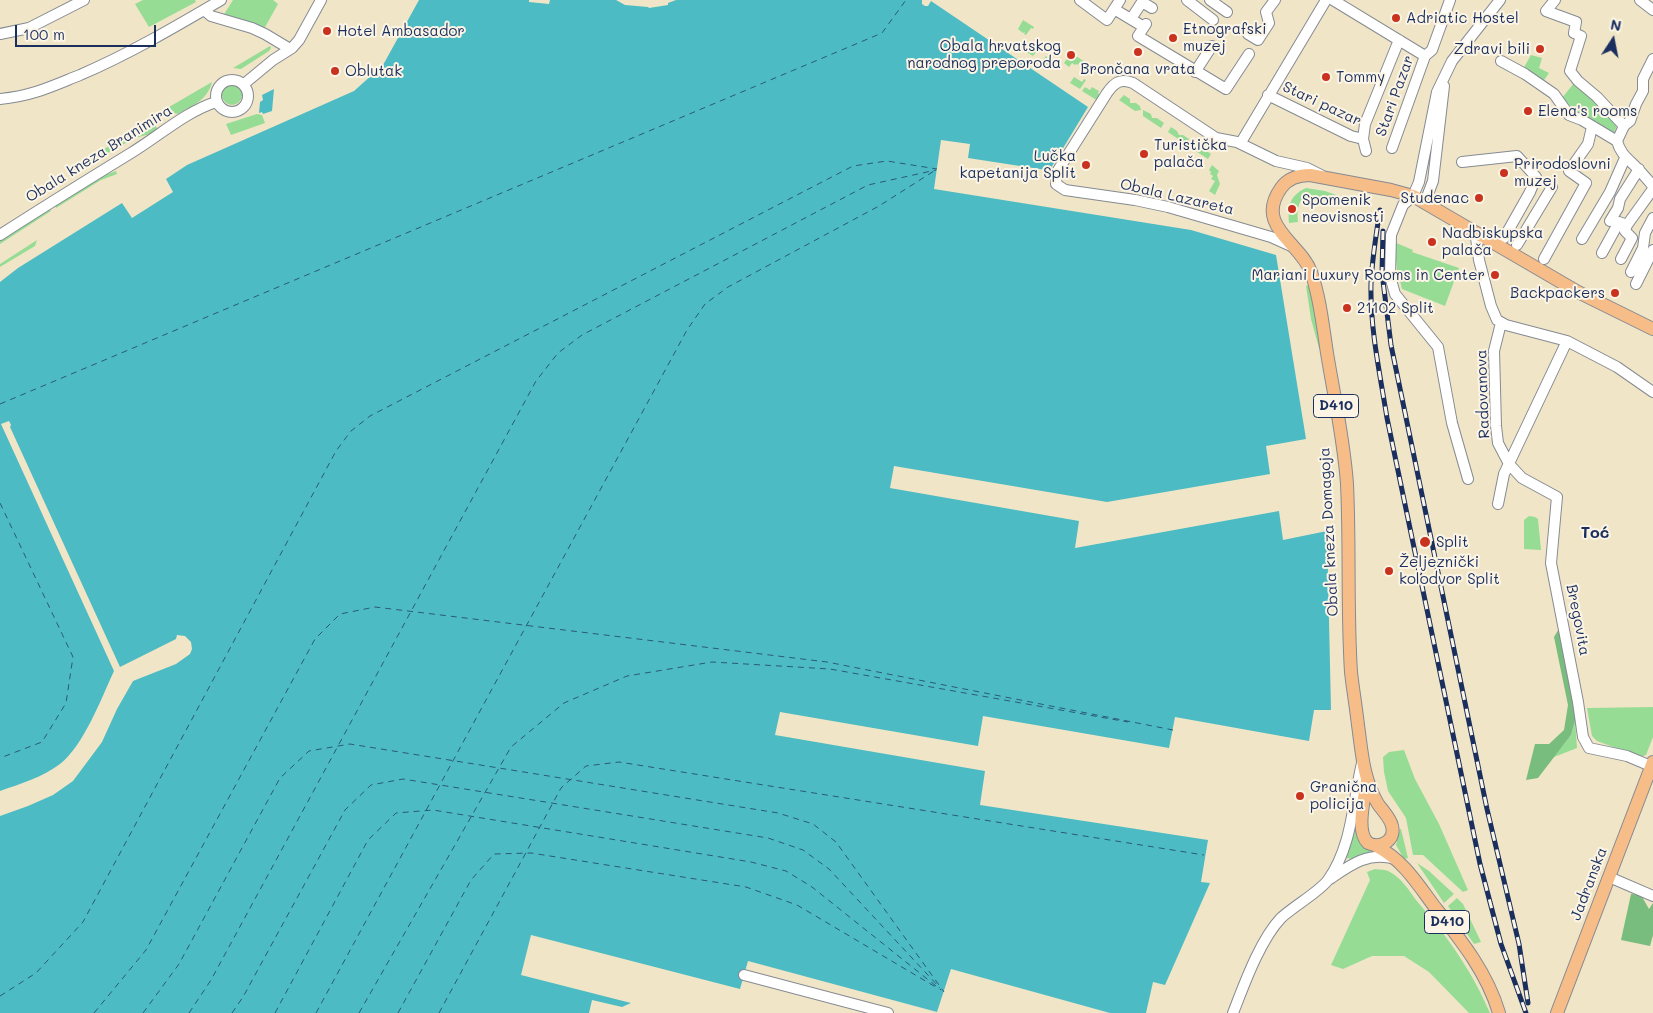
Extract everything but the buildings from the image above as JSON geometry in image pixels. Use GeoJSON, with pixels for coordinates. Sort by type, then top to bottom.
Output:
{"type":"FeatureCollection","features":[{"type":"Feature","properties":{"kind":"main road","name":"Obala kneza Domagoja"},"geometry":{"type":"LineString","coordinates":[[1326,178],[1305,175],[1295,176],[1283,186],[1275,199],[1273,212],[1277,228],[1299,251],[1307,264],[1315,284],[1343,448],[1347,502],[1352,675],[1363,760],[1367,780],[1393,829],[1388,842],[1383,845],[1376,846],[1366,841],[1361,830],[1367,780]]}},
{"type":"Feature","properties":{"kind":"main road","name":"D410"},"geometry":{"type":"LineString","coordinates":[[1326,178],[1413,196],[1578,292],[1653,329]]}},
{"type":"Feature","properties":{"kind":"main road","name":"Jadranska"},"geometry":{"type":"LineString","coordinates":[[1556,1013],[1652,765]]}},
{"type":"Feature","properties":{"kind":"main road","name":"D410"},"geometry":{"type":"LineString","coordinates":[[1376,846],[1397,860],[1478,966],[1499,1013]]}},
{"type":"Feature","properties":{"kind":"street"},"geometry":{"type":"LineString","coordinates":[[0,34],[29,28],[84,0]]}},
{"type":"Feature","properties":{"kind":"street"},"geometry":{"type":"LineString","coordinates":[[0,99],[23,97],[38,93],[114,60],[221,0]]}},
{"type":"Feature","properties":{"kind":"street"},"geometry":{"type":"LineString","coordinates":[[244,84],[273,60],[290,50],[299,40],[321,0]]}},
{"type":"Feature","properties":{"kind":"street"},"geometry":{"type":"LineString","coordinates":[[1187,0],[1218,23]]}},
{"type":"Feature","properties":{"kind":"street"},"geometry":{"type":"LineString","coordinates":[[1210,0],[1227,12]]}},
{"type":"Feature","properties":{"kind":"street"},"geometry":{"type":"LineString","coordinates":[[1248,34],[1258,40],[1269,23],[1266,12],[1275,0]]}},
{"type":"Feature","properties":{"kind":"street"},"geometry":{"type":"LineString","coordinates":[[1243,139],[1325,0]]}},
{"type":"Feature","properties":{"kind":"street","name":"Stari pazar"},"geometry":{"type":"LineString","coordinates":[[1333,0],[1425,56]]}},
{"type":"Feature","properties":{"kind":"street","name":"Stari Pazar"},"geometry":{"type":"LineString","coordinates":[[1392,148],[1425,56],[1432,50],[1450,0]]}},
{"type":"Feature","properties":{"kind":"street"},"geometry":{"type":"LineString","coordinates":[[1468,479],[1452,423],[1438,347],[1395,294],[1391,283],[1392,231],[1403,205],[1413,196],[1422,173],[1435,99],[1444,78],[1452,61],[1500,0]]}},
{"type":"Feature","properties":{"kind":"street"},"geometry":{"type":"LineString","coordinates":[[1555,0],[1546,11],[1576,22],[1574,33],[1581,36],[1570,71],[1624,126]]}},
{"type":"Feature","properties":{"kind":"street"},"geometry":{"type":"LineString","coordinates":[[1640,0],[1653,10]]}},
{"type":"Feature","properties":{"kind":"street"},"geometry":{"type":"LineString","coordinates":[[1083,1],[1107,20],[1117,4],[1131,18],[1145,25],[1138,36],[1226,89],[1248,54]]}},
{"type":"Feature","properties":{"kind":"street"},"geometry":{"type":"LineString","coordinates":[[1131,18],[1142,2],[1152,8]]}},
{"type":"Feature","properties":{"kind":"street"},"geometry":{"type":"LineString","coordinates":[[204,10],[211,16],[265,34],[290,50]]}},
{"type":"Feature","properties":{"kind":"street"},"geometry":{"type":"LineString","coordinates":[[1366,151],[1363,139],[1365,124],[1399,40]]}},
{"type":"Feature","properties":{"kind":"street"},"geometry":{"type":"LineString","coordinates":[[1196,72],[1212,46]]}},
{"type":"Feature","properties":{"kind":"street"},"geometry":{"type":"LineString","coordinates":[[1616,140],[1624,126],[1630,121],[1643,91],[1643,79],[1653,59]]}},
{"type":"Feature","properties":{"kind":"street"},"geometry":{"type":"LineString","coordinates":[[1501,61],[1525,74],[1554,94],[1569,115],[1582,120],[1616,140],[1626,158],[1639,170],[1653,188],[1627,225],[1625,231],[1632,238],[1621,259]]}},
{"type":"Feature","properties":{"kind":"street"},"geometry":{"type":"LineString","coordinates":[[1425,202],[1432,181],[1437,154],[1444,78]]}},
{"type":"Feature","properties":{"kind":"street"},"geometry":{"type":"LineString","coordinates":[[236,80],[244,84],[248,99],[246,104],[238,111],[223,110],[216,102],[215,93],[222,82],[236,80]]}},
{"type":"Feature","properties":{"kind":"street","name":"Obala Lazareta"},"geometry":{"type":"LineString","coordinates":[[1299,251],[1271,237],[1185,211],[1135,200],[1068,191],[1058,186],[1055,178],[1060,166],[1113,84],[1118,81],[1124,81],[1133,83],[1216,138],[1240,143],[1276,161],[1307,168],[1326,178]]}},
{"type":"Feature","properties":{"kind":"street","name":"Stari pazar"},"geometry":{"type":"LineString","coordinates":[[1268,95],[1351,136],[1363,139]]}},
{"type":"Feature","properties":{"kind":"street","name":"Obala kneza Branimira"},"geometry":{"type":"LineString","coordinates":[[0,235],[49,202],[132,152],[198,109],[216,102]]}},
{"type":"Feature","properties":{"kind":"street"},"geometry":{"type":"LineString","coordinates":[[1544,259],[1586,183],[1569,171],[1588,144],[1592,127]]}},
{"type":"Feature","properties":{"kind":"street"},"geometry":{"type":"LineString","coordinates":[[1462,162],[1517,156],[1536,177],[1530,192],[1504,238]]}},
{"type":"Feature","properties":{"kind":"street"},"geometry":{"type":"LineString","coordinates":[[1582,239],[1610,192],[1626,158]]}},
{"type":"Feature","properties":{"kind":"street"},"geometry":{"type":"LineString","coordinates":[[1610,221],[1618,208],[1620,198],[1639,170]]}},
{"type":"Feature","properties":{"kind":"street"},"geometry":{"type":"LineString","coordinates":[[1517,245],[1552,187]]}},
{"type":"Feature","properties":{"kind":"street"},"geometry":{"type":"LineString","coordinates":[[1631,272],[1643,248],[1645,233],[1653,218]]}},
{"type":"Feature","properties":{"kind":"street"},"geometry":{"type":"LineString","coordinates":[[1602,253],[1619,222],[1627,225]]}},
{"type":"Feature","properties":{"kind":"street"},"geometry":{"type":"LineString","coordinates":[[1472,230],[1476,238],[1479,260],[1491,306],[1497,320],[1501,323],[1567,341],[1617,367],[1653,392]]}},
{"type":"Feature","properties":{"kind":"street"},"geometry":{"type":"LineString","coordinates":[[1636,284],[1653,250]]}},
{"type":"Feature","properties":{"kind":"street","name":"Radovanova"},"geometry":{"type":"LineString","coordinates":[[1501,323],[1494,352],[1498,443],[1509,464],[1522,478],[1557,496]]}},
{"type":"Feature","properties":{"kind":"street"},"geometry":{"type":"LineString","coordinates":[[1498,504],[1504,474],[1567,341]]}},
{"type":"Feature","properties":{"kind":"street","name":"Bregovita"},"geometry":{"type":"LineString","coordinates":[[1557,496],[1551,563],[1578,702],[1583,738],[1589,748],[1627,756],[1652,765]]}},
{"type":"Feature","properties":{"kind":"street","name":"Obala kneza Domagoja"},"geometry":{"type":"LineString","coordinates":[[1232,1013],[1271,930],[1288,912],[1328,881],[1343,850],[1363,760]]}},
{"type":"Feature","properties":{"kind":"street"},"geometry":{"type":"LineString","coordinates":[[1328,881],[1349,866],[1366,858],[1384,857],[1397,860]]}},
{"type":"Feature","properties":{"kind":"street"},"geometry":{"type":"LineString","coordinates":[[1609,877],[1653,896]]}},
{"type":"Feature","properties":{"kind":"street"},"geometry":{"type":"LineString","coordinates":[[744,975],[888,1013]]}},
{"type":"Feature","properties":{"kind":"green space"},"geometry":{"type":"Polygon","coordinates":[[[143,0],[195,0],[196,2],[149,27],[135,4],[143,0]]]}},
{"type":"Feature","properties":{"kind":"green space"},"geometry":{"type":"Polygon","coordinates":[[[233,0],[273,0],[278,4],[264,29],[223,16],[233,0]]]}},
{"type":"Feature","properties":{"kind":"green space"},"geometry":{"type":"Polygon","coordinates":[[[1023,20],[1034,27],[1026,35],[1024,34],[1025,32],[1023,33],[1018,29],[1023,20]]]}},
{"type":"Feature","properties":{"kind":"green space"},"geometry":{"type":"Polygon","coordinates":[[[1023,43],[1035,49],[1036,52],[1033,56],[1020,48],[1023,43]]]}},
{"type":"Feature","properties":{"kind":"green space"},"geometry":{"type":"Polygon","coordinates":[[[270,46],[269,51],[241,69],[233,68],[270,46]]]}},
{"type":"Feature","properties":{"kind":"green space"},"geometry":{"type":"Polygon","coordinates":[[[1531,55],[1542,58],[1539,68],[1549,73],[1542,83],[1523,69],[1531,55]]]}},
{"type":"Feature","properties":{"kind":"green space"},"geometry":{"type":"Polygon","coordinates":[[[1046,56],[1050,61],[1054,59],[1058,61],[1057,66],[1055,65],[1053,68],[1043,64],[1044,62],[1042,61],[1046,56]]]}},
{"type":"Feature","properties":{"kind":"green space"},"geometry":{"type":"Polygon","coordinates":[[[1069,56],[1074,59],[1076,56],[1085,62],[1084,64],[1081,61],[1078,65],[1072,63],[1069,67],[1064,63],[1069,56]]]}},
{"type":"Feature","properties":{"kind":"green space"},"geometry":{"type":"Polygon","coordinates":[[[1074,77],[1082,82],[1084,79],[1086,80],[1080,89],[1070,83],[1074,77]]]}},
{"type":"Feature","properties":{"kind":"green space"},"geometry":{"type":"Polygon","coordinates":[[[212,82],[207,94],[194,105],[178,114],[174,113],[169,107],[212,82]]]}},
{"type":"Feature","properties":{"kind":"green space"},"geometry":{"type":"Polygon","coordinates":[[[1574,83],[1618,123],[1614,133],[1579,114],[1562,98],[1574,83]]]}},
{"type":"Feature","properties":{"kind":"green space"},"geometry":{"type":"Polygon","coordinates":[[[232,85],[239,88],[242,95],[239,102],[232,105],[225,102],[222,95],[225,88],[232,85]]]}},
{"type":"Feature","properties":{"kind":"green space"},"geometry":{"type":"Polygon","coordinates":[[[1085,87],[1090,90],[1092,87],[1099,91],[1098,93],[1101,96],[1098,101],[1082,91],[1085,87]]]}},
{"type":"Feature","properties":{"kind":"green space"},"geometry":{"type":"Polygon","coordinates":[[[1124,95],[1130,99],[1130,103],[1136,103],[1140,106],[1141,110],[1135,111],[1119,100],[1124,95]]]}},
{"type":"Feature","properties":{"kind":"green space"},"geometry":{"type":"Polygon","coordinates":[[[1143,110],[1151,114],[1152,118],[1157,118],[1164,123],[1161,128],[1143,116],[1143,110]]]}},
{"type":"Feature","properties":{"kind":"green space"},"geometry":{"type":"Polygon","coordinates":[[[257,114],[262,115],[265,123],[231,135],[226,124],[257,114]]]}},
{"type":"Feature","properties":{"kind":"green space"},"geometry":{"type":"Polygon","coordinates":[[[152,120],[158,130],[135,138],[77,170],[71,169],[152,120]]]}},
{"type":"Feature","properties":{"kind":"green space"},"geometry":{"type":"Polygon","coordinates":[[[1171,127],[1179,135],[1189,139],[1187,143],[1184,143],[1168,132],[1171,127]]]}},
{"type":"Feature","properties":{"kind":"green space"},"geometry":{"type":"Polygon","coordinates":[[[1193,141],[1211,154],[1208,159],[1191,148],[1190,144],[1193,141]]]}},
{"type":"Feature","properties":{"kind":"green space"},"geometry":{"type":"Polygon","coordinates":[[[1212,165],[1219,171],[1217,175],[1220,184],[1215,195],[1209,191],[1215,181],[1211,179],[1213,176],[1209,170],[1212,165]]]}},
{"type":"Feature","properties":{"kind":"green space"},"geometry":{"type":"Polygon","coordinates":[[[116,171],[117,174],[101,180],[56,208],[55,205],[100,177],[116,171]]]}},
{"type":"Feature","properties":{"kind":"green space"},"geometry":{"type":"Polygon","coordinates":[[[1306,188],[1325,191],[1339,196],[1336,204],[1318,197],[1305,196],[1298,208],[1298,222],[1289,223],[1289,207],[1291,202],[1296,194],[1306,188]]]}},
{"type":"Feature","properties":{"kind":"green space"},"geometry":{"type":"Polygon","coordinates":[[[49,209],[51,211],[0,244],[0,240],[49,209]]]}},
{"type":"Feature","properties":{"kind":"green space"},"geometry":{"type":"Polygon","coordinates":[[[37,240],[35,246],[0,267],[0,264],[37,240]]]}},
{"type":"Feature","properties":{"kind":"green space"},"geometry":{"type":"Polygon","coordinates":[[[1394,242],[1413,250],[1412,252],[1459,268],[1445,306],[1402,289],[1397,269],[1394,242]]]}},
{"type":"Feature","properties":{"kind":"green space"},"geometry":{"type":"Polygon","coordinates":[[[1311,284],[1322,347],[1319,348],[1311,319],[1306,286],[1311,284]]]}},
{"type":"Feature","properties":{"kind":"green space"},"geometry":{"type":"Polygon","coordinates":[[[1529,516],[1538,519],[1541,550],[1524,549],[1524,520],[1529,516]]]}},
{"type":"Feature","properties":{"kind":"green space"},"geometry":{"type":"Polygon","coordinates":[[[1560,627],[1577,713],[1571,735],[1538,778],[1526,780],[1535,744],[1549,744],[1564,730],[1568,705],[1554,637],[1560,627]]]}},
{"type":"Feature","properties":{"kind":"green space"},"geometry":{"type":"Polygon","coordinates":[[[1653,707],[1653,737],[1646,755],[1640,757],[1597,741],[1592,736],[1587,708],[1653,707]]]}},
{"type":"Feature","properties":{"kind":"green space"},"geometry":{"type":"Polygon","coordinates":[[[1575,720],[1577,748],[1554,757],[1571,735],[1575,720]]]}},
{"type":"Feature","properties":{"kind":"green space"},"geometry":{"type":"Polygon","coordinates":[[[1404,750],[1415,779],[1439,824],[1468,890],[1463,892],[1423,855],[1413,855],[1406,818],[1388,791],[1384,772],[1383,757],[1389,752],[1404,750]]]}},
{"type":"Feature","properties":{"kind":"green space"},"geometry":{"type":"Polygon","coordinates":[[[1355,822],[1358,823],[1357,832],[1359,840],[1372,851],[1372,854],[1351,859],[1347,858],[1347,854],[1355,822]]]}},
{"type":"Feature","properties":{"kind":"green space"},"geometry":{"type":"Polygon","coordinates":[[[1400,829],[1408,858],[1404,859],[1396,845],[1400,829]]]}},
{"type":"Feature","properties":{"kind":"green space"},"geometry":{"type":"Polygon","coordinates":[[[1417,863],[1429,871],[1454,894],[1444,903],[1417,863]]]}},
{"type":"Feature","properties":{"kind":"green space"},"geometry":{"type":"Polygon","coordinates":[[[1375,869],[1390,872],[1408,888],[1458,954],[1475,982],[1490,1013],[1469,1013],[1429,972],[1404,956],[1372,956],[1343,969],[1331,965],[1370,880],[1367,872],[1375,869]]]}},
{"type":"Feature","properties":{"kind":"green space"},"geometry":{"type":"Polygon","coordinates":[[[1631,894],[1641,895],[1649,909],[1653,903],[1653,935],[1650,946],[1621,940],[1631,894]]]}},
{"type":"Feature","properties":{"kind":"green space"},"geometry":{"type":"Polygon","coordinates":[[[1457,898],[1463,904],[1481,942],[1474,944],[1448,906],[1457,898]]]}},
{"type":"Feature","properties":{"kind":"water"},"geometry":{"type":"Polygon","coordinates":[[[419,0],[529,0],[529,2],[549,4],[550,0],[616,0],[625,5],[649,8],[668,5],[668,3],[676,0],[922,0],[922,4],[925,6],[928,6],[931,1],[1088,107],[1051,168],[1046,170],[968,158],[970,144],[941,140],[934,189],[1191,230],[1276,255],[1306,439],[1266,446],[1270,474],[1107,502],[894,466],[890,488],[1079,521],[1075,548],[1279,511],[1283,540],[1327,531],[1331,710],[1314,710],[1309,741],[1175,717],[1169,748],[983,716],[978,746],[780,712],[775,735],[985,771],[980,805],[1208,840],[1201,882],[1210,883],[1165,985],[1153,982],[1146,1013],[1110,1013],[951,969],[937,1012],[748,961],[740,989],[531,935],[521,975],[631,1003],[622,1007],[592,1000],[589,1013],[0,1013],[0,816],[53,795],[73,781],[102,742],[117,709],[133,681],[176,664],[190,654],[192,649],[191,642],[185,636],[177,635],[176,639],[120,667],[10,427],[11,425],[9,421],[1,424],[114,671],[91,721],[69,756],[46,773],[0,791],[0,282],[18,268],[122,203],[132,218],[173,192],[166,179],[187,165],[354,91],[383,65],[419,0]]]}},
{"type":"Feature","properties":{"kind":"water"},"geometry":{"type":"Polygon","coordinates":[[[274,89],[272,111],[263,114],[262,112],[259,113],[260,102],[263,100],[262,95],[274,89]]]}},
{"type":"Feature","properties":{"kind":"ferry route"},"geometry":{"type":"LineString","coordinates":[[0,404],[882,33],[906,0]]}},
{"type":"Feature","properties":{"kind":"ferry route"},"geometry":{"type":"LineString","coordinates":[[0,996],[36,973],[83,922],[336,451],[351,431],[370,416],[853,166],[887,161],[937,169]]}},
{"type":"Feature","properties":{"kind":"ferry route"},"geometry":{"type":"LineString","coordinates":[[189,1013],[211,980],[536,381],[558,353],[582,335],[868,185],[936,170]]}},
{"type":"Feature","properties":{"kind":"ferry route"},"geometry":{"type":"LineString","coordinates":[[316,1013],[687,330],[705,304],[728,287],[879,206],[934,171]]}},
{"type":"Feature","properties":{"kind":"ferry route"},"geometry":{"type":"LineString","coordinates":[[0,503],[73,657],[66,703],[42,742],[0,758]]}},
{"type":"Feature","properties":{"kind":"ferry route"},"geometry":{"type":"LineString","coordinates":[[94,1013],[146,950],[315,639],[340,614],[375,607],[827,662],[1173,730]]}},
{"type":"Feature","properties":{"kind":"ferry route"},"geometry":{"type":"LineString","coordinates":[[359,1013],[511,747],[564,703],[627,676],[712,662],[830,669],[1128,722]]}},
{"type":"Feature","properties":{"kind":"ferry route"},"geometry":{"type":"LineString","coordinates":[[143,1013],[179,964],[280,778],[309,751],[350,744],[778,813],[813,824],[836,842],[944,992]]}},
{"type":"Feature","properties":{"kind":"ferry route"},"geometry":{"type":"LineString","coordinates":[[439,1013],[561,788],[586,766],[619,762],[1204,855]]}},
{"type":"Feature","properties":{"kind":"ferry route"},"geometry":{"type":"LineString","coordinates":[[232,1013],[243,997],[345,810],[371,785],[403,779],[768,838],[803,850],[829,869],[940,988]]}},
{"type":"Feature","properties":{"kind":"ferry route"},"geometry":{"type":"LineString","coordinates":[[275,1013],[368,840],[396,813],[433,810],[751,862],[786,871],[812,887],[941,990]]}},
{"type":"Feature","properties":{"kind":"ferry route"},"geometry":{"type":"LineString","coordinates":[[398,1013],[471,880],[494,854],[531,853],[746,887],[797,905],[939,989]]}},
{"type":"Feature","properties":{"kind":"railway"},"geometry":{"type":"LineString","coordinates":[[1380,210],[1372,265],[1371,301],[1376,351],[1387,418],[1480,864],[1501,944],[1526,1013]]}},
{"type":"Feature","properties":{"kind":"railway"},"geometry":{"type":"LineString","coordinates":[[1383,231],[1382,273],[1391,345],[1487,809],[1519,944],[1528,1003]]}},
{"type":"Feature","properties":{"kind":"place","name":"Adriatic Hostel"},"geometry":{"type":"Point","coordinates":[1396,18]}},
{"type":"Feature","properties":{"kind":"place","name":"Hotel Ambasador"},"geometry":{"type":"Point","coordinates":[327,31]}},
{"type":"Feature","properties":{"kind":"place","name":"Etnografski muzej"},"geometry":{"type":"Point","coordinates":[1173,38]}},
{"type":"Feature","properties":{"kind":"place","name":"Zdravi bili"},"geometry":{"type":"Point","coordinates":[1540,49]}},
{"type":"Feature","properties":{"kind":"place","name":"Brončana vrata"},"geometry":{"type":"Point","coordinates":[1138,52]}},
{"type":"Feature","properties":{"kind":"place","name":"Obala hrvatskog narodnog preporoda"},"geometry":{"type":"Point","coordinates":[1071,55]}},
{"type":"Feature","properties":{"kind":"place","name":"Oblutak"},"geometry":{"type":"Point","coordinates":[335,71]}},
{"type":"Feature","properties":{"kind":"place","name":"Tommy"},"geometry":{"type":"Point","coordinates":[1326,77]}},
{"type":"Feature","properties":{"kind":"place","name":"Elena's rooms"},"geometry":{"type":"Point","coordinates":[1528,111]}},
{"type":"Feature","properties":{"kind":"place","name":"Turistička palača"},"geometry":{"type":"Point","coordinates":[1144,154]}},
{"type":"Feature","properties":{"kind":"place","name":"Lučka kapetanija Split"},"geometry":{"type":"Point","coordinates":[1086,165]}},
{"type":"Feature","properties":{"kind":"place","name":"Prirodoslovni muzej"},"geometry":{"type":"Point","coordinates":[1504,173]}},
{"type":"Feature","properties":{"kind":"place","name":"Studenac"},"geometry":{"type":"Point","coordinates":[1479,198]}},
{"type":"Feature","properties":{"kind":"place","name":"Spomenik neovisnosti"},"geometry":{"type":"Point","coordinates":[1292,209]}},
{"type":"Feature","properties":{"kind":"place","name":"Nadbiskupska palača"},"geometry":{"type":"Point","coordinates":[1432,242]}},
{"type":"Feature","properties":{"kind":"place","name":"Mariani Luxury Rooms in Center"},"geometry":{"type":"Point","coordinates":[1495,275]}},
{"type":"Feature","properties":{"kind":"place","name":"Backpackers"},"geometry":{"type":"Point","coordinates":[1615,293]}},
{"type":"Feature","properties":{"kind":"place","name":"21102 Split"},"geometry":{"type":"Point","coordinates":[1347,308]}},
{"type":"Feature","properties":{"kind":"place","name":"Split"},"geometry":{"type":"Point","coordinates":[1425,542]}},
{"type":"Feature","properties":{"kind":"place","name":"Željeznički kolodvor Split"},"geometry":{"type":"Point","coordinates":[1389,571]}},
{"type":"Feature","properties":{"kind":"place","name":"Granična policija"},"geometry":{"type":"Point","coordinates":[1300,796]}},
{"type":"Feature","properties":{"kind":"district","name":"Toć"},"geometry":{"type":"Point","coordinates":[1595,533]}}]}
